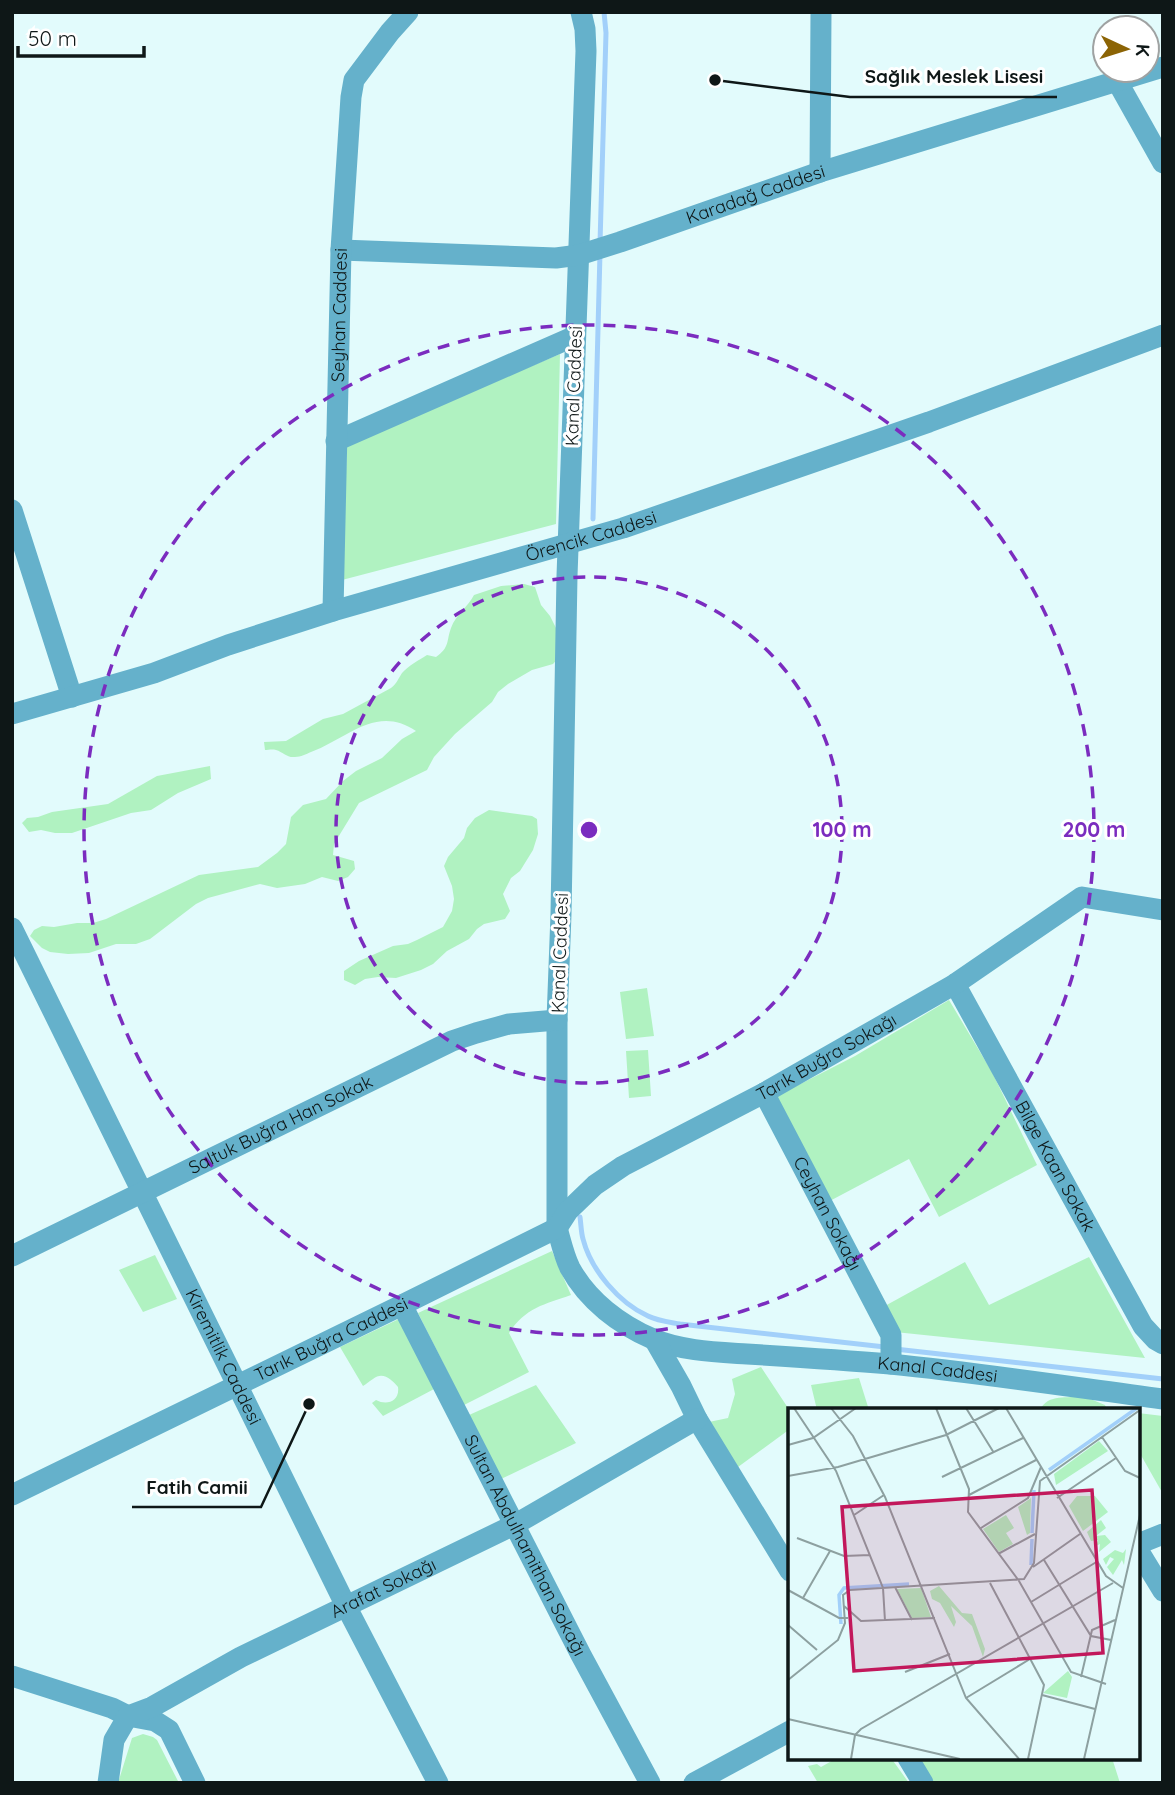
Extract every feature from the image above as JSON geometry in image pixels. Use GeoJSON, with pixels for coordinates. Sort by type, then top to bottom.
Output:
{"type":"FeatureCollection","features":[{"type":"Feature","properties":{"kind":"street","name":"Seyhan Caddesi"},"geometry":{"type":"LineString","coordinates":[[333,611],[341,250],[351,97],[354,80],[388,22],[408,12]]}},
{"type":"Feature","properties":{"kind":"street","name":"Kanal Caddesi"},"geometry":{"type":"LineString","coordinates":[[581,12],[586,51],[584,253],[575,336],[557,1020],[562,1246],[570,1268],[590,1296],[624,1324],[654,1339],[682,1347],[891,1364],[1163,1399]]}},
{"type":"Feature","properties":{"kind":"street"},"geometry":{"type":"LineString","coordinates":[[821,12],[821,172]]}},
{"type":"Feature","properties":{"kind":"street","name":"Karadağ Caddesi"},"geometry":{"type":"LineString","coordinates":[[341,250],[556,258],[584,253],[821,172],[1107,84]]}},
{"type":"Feature","properties":{"kind":"street"},"geometry":{"type":"LineString","coordinates":[[1119,84],[1163,163]]}},
{"type":"Feature","properties":{"kind":"street","name":"Örencik Caddesi"},"geometry":{"type":"LineString","coordinates":[[12,715],[154,673],[228,645],[333,611],[623,528],[929,422],[1163,335]]}},
{"type":"Feature","properties":{"kind":"street"},"geometry":{"type":"LineString","coordinates":[[336,441],[575,336]]}},
{"type":"Feature","properties":{"kind":"street"},"geometry":{"type":"LineString","coordinates":[[12,510],[72,697]]}},
{"type":"Feature","properties":{"kind":"street","name":"Tarık Buğra Sokağı"},"geometry":{"type":"LineString","coordinates":[[563,1219],[595,1185],[623,1166],[764,1093],[955,984],[1082,897],[1163,909]]}},
{"type":"Feature","properties":{"kind":"street","name":"Kiremitlik Caddesi"},"geometry":{"type":"LineString","coordinates":[[12,928],[346,1606],[438,1783]]}},
{"type":"Feature","properties":{"kind":"street","name":"Bilge Kaan Sokak"},"geometry":{"type":"LineString","coordinates":[[955,984],[1143,1326],[1163,1344]]}},
{"type":"Feature","properties":{"kind":"street","name":"Saltuk Buğra Han Sokak"},"geometry":{"type":"LineString","coordinates":[[12,1256],[452,1041],[509,1024],[557,1020]]}},
{"type":"Feature","properties":{"kind":"street","name":"Ceyhan Sokağı"},"geometry":{"type":"LineString","coordinates":[[764,1093],[891,1335],[891,1364]]}},
{"type":"Feature","properties":{"kind":"street","name":"Tarık Buğra Caddesi"},"geometry":{"type":"LineString","coordinates":[[12,1494],[402,1306],[563,1219]]}},
{"type":"Feature","properties":{"kind":"street","name":"Sultan Abdulhamithan Sokağı"},"geometry":{"type":"LineString","coordinates":[[402,1306],[581,1655],[650,1783]]}},
{"type":"Feature","properties":{"kind":"street"},"geometry":{"type":"LineString","coordinates":[[654,1339],[697,1419],[788,1568]]}},
{"type":"Feature","properties":{"kind":"street","name":"Arafat Sokağı"},"geometry":{"type":"LineString","coordinates":[[128,1716],[152,1707],[241,1657],[514,1525],[697,1419]]}},
{"type":"Feature","properties":{"kind":"street"},"geometry":{"type":"LineString","coordinates":[[1140,1543],[1163,1534]]}},
{"type":"Feature","properties":{"kind":"street"},"geometry":{"type":"LineString","coordinates":[[1140,1553],[1163,1591]]}},
{"type":"Feature","properties":{"kind":"street"},"geometry":{"type":"LineString","coordinates":[[12,1676],[105,1705],[128,1716],[155,1721],[169,1730],[195,1783]]}},
{"type":"Feature","properties":{"kind":"street"},"geometry":{"type":"LineString","coordinates":[[107,1783],[114,1740],[128,1716]]}},
{"type":"Feature","properties":{"kind":"street"},"geometry":{"type":"LineString","coordinates":[[694,1783],[788,1732]]}},
{"type":"Feature","properties":{"kind":"street"},"geometry":{"type":"LineString","coordinates":[[909,1760],[923,1783]]}},
{"type":"Feature","properties":{"kind":"green space"},"geometry":{"type":"Polygon","coordinates":[[[560,354],[556,524],[342,580],[347,444],[560,354]]]}},
{"type":"Feature","properties":{"kind":"green space"},"geometry":{"type":"Polygon","coordinates":[[[524,584],[535,587],[541,605],[559,634],[561,655],[553,664],[532,670],[498,692],[492,702],[455,734],[434,757],[427,770],[359,803],[334,844],[333,855],[354,861],[355,869],[348,877],[338,881],[322,877],[305,884],[277,888],[260,884],[208,898],[150,939],[136,944],[116,944],[89,953],[50,952],[30,936],[42,926],[93,923],[106,919],[199,875],[258,867],[286,844],[291,817],[303,805],[326,799],[356,771],[382,758],[402,739],[416,731],[388,721],[375,722],[297,757],[290,757],[276,750],[265,750],[264,742],[286,741],[323,719],[343,714],[391,688],[410,666],[427,655],[436,657],[444,650],[453,623],[474,595],[501,586],[524,584]]]}},
{"type":"Feature","properties":{"kind":"green space"},"geometry":{"type":"Polygon","coordinates":[[[210,766],[211,779],[178,793],[151,810],[131,813],[72,833],[41,830],[29,832],[22,823],[27,818],[52,812],[108,804],[157,776],[210,766]]]}},
{"type":"Feature","properties":{"kind":"green space"},"geometry":{"type":"Polygon","coordinates":[[[489,810],[537,819],[538,834],[533,850],[520,871],[511,878],[503,894],[510,911],[505,919],[484,924],[469,939],[421,970],[396,978],[365,979],[355,985],[344,980],[344,971],[359,961],[393,946],[408,944],[443,927],[452,911],[454,899],[444,866],[475,818],[489,810]]]}},
{"type":"Feature","properties":{"kind":"green space"},"geometry":{"type":"Polygon","coordinates":[[[647,988],[654,1036],[626,1039],[620,992],[647,988]]]}},
{"type":"Feature","properties":{"kind":"green space"},"geometry":{"type":"Polygon","coordinates":[[[949,1000],[992,1072],[1037,1165],[939,1217],[909,1159],[826,1203],[773,1098],[855,1056],[949,1000]]]}},
{"type":"Feature","properties":{"kind":"green space"},"geometry":{"type":"Polygon","coordinates":[[[648,1050],[651,1096],[629,1098],[626,1051],[648,1050]]]}},
{"type":"Feature","properties":{"kind":"green space"},"geometry":{"type":"Polygon","coordinates":[[[552,1251],[571,1295],[529,1312],[509,1333],[529,1372],[464,1405],[418,1313],[552,1251]]]}},
{"type":"Feature","properties":{"kind":"green space"},"geometry":{"type":"Polygon","coordinates":[[[155,1255],[177,1299],[143,1312],[119,1270],[155,1255]]]}},
{"type":"Feature","properties":{"kind":"green space"},"geometry":{"type":"Polygon","coordinates":[[[1089,1257],[1145,1358],[895,1332],[883,1307],[965,1262],[989,1305],[1089,1257]]]}},
{"type":"Feature","properties":{"kind":"green space"},"geometry":{"type":"Polygon","coordinates":[[[399,1319],[436,1388],[383,1416],[372,1403],[376,1400],[392,1401],[397,1396],[398,1387],[384,1376],[377,1377],[363,1386],[340,1347],[399,1319]]]}},
{"type":"Feature","properties":{"kind":"green space"},"geometry":{"type":"Polygon","coordinates":[[[761,1367],[788,1408],[788,1430],[738,1467],[709,1422],[728,1418],[735,1394],[732,1379],[761,1367]]]}},
{"type":"Feature","properties":{"kind":"green space"},"geometry":{"type":"Polygon","coordinates":[[[859,1378],[868,1408],[817,1408],[811,1385],[859,1378]]]}},
{"type":"Feature","properties":{"kind":"green space"},"geometry":{"type":"Polygon","coordinates":[[[536,1385],[576,1443],[501,1479],[469,1415],[536,1385]]]}},
{"type":"Feature","properties":{"kind":"green space"},"geometry":{"type":"Polygon","coordinates":[[[1083,1396],[1105,1405],[1106,1408],[1042,1408],[1048,1401],[1083,1396]]]}},
{"type":"Feature","properties":{"kind":"green space"},"geometry":{"type":"Polygon","coordinates":[[[1140,1413],[1163,1416],[1163,1494],[1140,1454],[1140,1413]]]}},
{"type":"Feature","properties":{"kind":"green space"},"geometry":{"type":"Polygon","coordinates":[[[143,1734],[157,1740],[179,1783],[118,1783],[132,1738],[143,1734]]]}},
{"type":"Feature","properties":{"kind":"green space"},"geometry":{"type":"Polygon","coordinates":[[[833,1760],[892,1760],[909,1783],[818,1783],[808,1766],[817,1764],[821,1767],[833,1760]]]}},
{"type":"Feature","properties":{"kind":"green space"},"geometry":{"type":"Polygon","coordinates":[[[917,1760],[1113,1760],[1120,1783],[931,1783],[917,1760]]]}},
{"type":"Feature","properties":{"kind":"waterway"},"geometry":{"type":"LineString","coordinates":[[600,243],[606,33],[604,12]]}},
{"type":"Feature","properties":{"kind":"waterway"},"geometry":{"type":"LineString","coordinates":[[593,519],[600,253]]}},
{"type":"Feature","properties":{"kind":"waterway"},"geometry":{"type":"LineString","coordinates":[[580,1217],[582,1236],[599,1274],[627,1303],[652,1318],[680,1324],[885,1347]]}},
{"type":"Feature","properties":{"kind":"waterway"},"geometry":{"type":"LineString","coordinates":[[895,1349],[1163,1379]]}},
{"type":"Feature","properties":{"kind":"place","name":"Sağlık Meslek Lisesi"},"geometry":{"type":"Point","coordinates":[715,80]}},
{"type":"Feature","properties":{"kind":"place","name":"Fatih Camii"},"geometry":{"type":"Point","coordinates":[309,1404]}}]}
